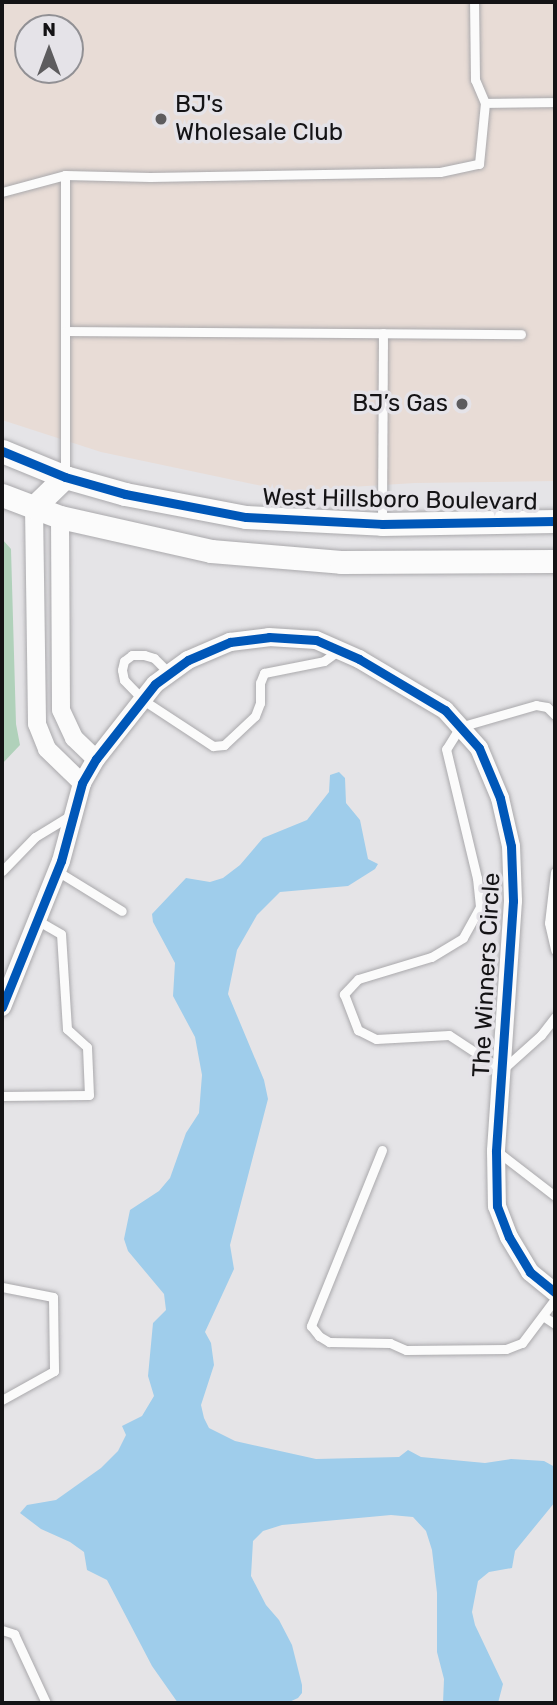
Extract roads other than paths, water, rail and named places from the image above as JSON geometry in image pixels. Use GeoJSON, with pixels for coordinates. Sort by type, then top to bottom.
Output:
{"type":"FeatureCollection","features":[{"type":"Feature","properties":{"kind":"street","name":"West Hillsboro Boulevard"},"geometry":{"type":"LineString","coordinates":[[2,451],[65,477],[155,502],[246,517],[382,524],[555,521]]}},
{"type":"Feature","properties":{"kind":"street"},"geometry":{"type":"LineString","coordinates":[[65,477],[33,507],[37,724],[47,749],[82,783]]}},
{"type":"Feature","properties":{"kind":"street"},"geometry":{"type":"LineString","coordinates":[[65,477],[60,517],[61,710],[74,738],[96,759]]}},
{"type":"Feature","properties":{"kind":"street"},"geometry":{"type":"LineString","coordinates":[[2,495],[60,517],[168,543],[258,556],[341,562],[555,561]]}},
{"type":"Feature","properties":{"kind":"street","name":"The Winners Circle"},"geometry":{"type":"LineString","coordinates":[[3,1001],[57,871],[82,783],[96,759],[143,700],[169,673],[230,642],[256,638],[316,640],[359,659],[445,710],[479,748],[500,798],[511,846],[513,901],[496,1151],[497,1206],[509,1237],[530,1272],[555,1292]]}},
{"type":"Feature","properties":{"kind":"street"},"geometry":{"type":"LineString","coordinates":[[34,665],[60,665]]}},
{"type":"Feature","properties":{"kind":"lane"},"geometry":{"type":"LineString","coordinates":[[2,192],[65,175],[150,177],[440,172],[480,164],[485,103],[475,80],[474,2]]}},
{"type":"Feature","properties":{"kind":"lane"},"geometry":{"type":"LineString","coordinates":[[485,103],[555,102]]}},
{"type":"Feature","properties":{"kind":"lane"},"geometry":{"type":"LineString","coordinates":[[65,175],[65,477]]}},
{"type":"Feature","properties":{"kind":"lane"},"geometry":{"type":"LineString","coordinates":[[66,331],[521,334]]}},
{"type":"Feature","properties":{"kind":"lane"},"geometry":{"type":"LineString","coordinates":[[382,524],[383,333]]}},
{"type":"Feature","properties":{"kind":"lane"},"geometry":{"type":"LineString","coordinates":[[169,673],[154,658],[144,655],[132,655],[124,661],[121,670],[124,680],[143,700],[213,746],[223,745],[255,716],[260,703],[260,683],[264,673],[324,661],[338,650]]}},
{"type":"Feature","properties":{"kind":"lane"},"geometry":{"type":"LineString","coordinates":[[555,715],[547,707],[536,705],[460,727],[446,749],[477,878],[480,907],[463,938],[431,957],[358,979],[344,994],[358,1030],[376,1039],[449,1035],[502,1070],[541,1035],[555,1017]]}},
{"type":"Feature","properties":{"kind":"lane"},"geometry":{"type":"LineString","coordinates":[[2,871],[35,837],[75,812]]}},
{"type":"Feature","properties":{"kind":"lane"},"geometry":{"type":"LineString","coordinates":[[57,871],[121,911]]}},
{"type":"Feature","properties":{"kind":"lane"},"geometry":{"type":"LineString","coordinates":[[555,872],[549,923],[555,950]]}},
{"type":"Feature","properties":{"kind":"lane"},"geometry":{"type":"LineString","coordinates":[[2,1096],[89,1095],[87,1047],[67,1029],[61,934],[37,920]]}},
{"type":"Feature","properties":{"kind":"lane"},"geometry":{"type":"LineString","coordinates":[[382,1150],[311,1326],[319,1336],[329,1342],[390,1343],[406,1350],[506,1349],[522,1343],[555,1299]]}},
{"type":"Feature","properties":{"kind":"lane"},"geometry":{"type":"LineString","coordinates":[[496,1151],[555,1196]]}},
{"type":"Feature","properties":{"kind":"lane"},"geometry":{"type":"LineString","coordinates":[[2,1287],[53,1297],[54,1371],[2,1400]]}},
{"type":"Feature","properties":{"kind":"lane"},"geometry":{"type":"LineString","coordinates":[[542,1316],[555,1324]]}},
{"type":"Feature","properties":{"kind":"lane"},"geometry":{"type":"LineString","coordinates":[[2,1630],[14,1634],[46,1703]]}},
{"type":"Feature","properties":{"kind":"water"},"geometry":{"type":"Polygon","coordinates":[[[339,772],[345,778],[346,803],[360,820],[368,859],[378,864],[375,869],[348,886],[280,892],[257,915],[237,950],[228,994],[264,1080],[268,1099],[230,1245],[234,1269],[205,1332],[211,1343],[214,1365],[201,1405],[204,1418],[209,1428],[235,1441],[316,1459],[399,1457],[408,1450],[421,1457],[485,1463],[511,1459],[544,1461],[555,1467],[555,1502],[515,1551],[512,1568],[489,1572],[478,1581],[472,1612],[475,1625],[503,1684],[498,1703],[443,1703],[444,1679],[437,1652],[437,1593],[432,1550],[426,1531],[413,1517],[391,1515],[282,1525],[263,1531],[253,1541],[251,1576],[292,1645],[302,1685],[302,1693],[298,1698],[287,1703],[178,1703],[152,1666],[107,1580],[87,1570],[84,1552],[70,1542],[41,1529],[20,1513],[27,1505],[56,1500],[101,1468],[118,1451],[126,1435],[122,1426],[142,1416],[154,1396],[148,1376],[153,1323],[166,1310],[164,1294],[128,1251],[124,1239],[130,1210],[159,1191],[170,1178],[186,1133],[199,1113],[202,1075],[195,1037],[173,996],[175,963],[153,922],[152,914],[186,878],[210,882],[223,878],[240,865],[263,838],[307,820],[329,792],[330,775],[339,772]]]}},
{"type":"Feature","properties":{"kind":"place","name":"BJ's Wholesale Club"},"geometry":{"type":"Point","coordinates":[161,119]}},
{"type":"Feature","properties":{"kind":"place","name":"BJ’s Gas"},"geometry":{"type":"Point","coordinates":[462,404]}}]}
